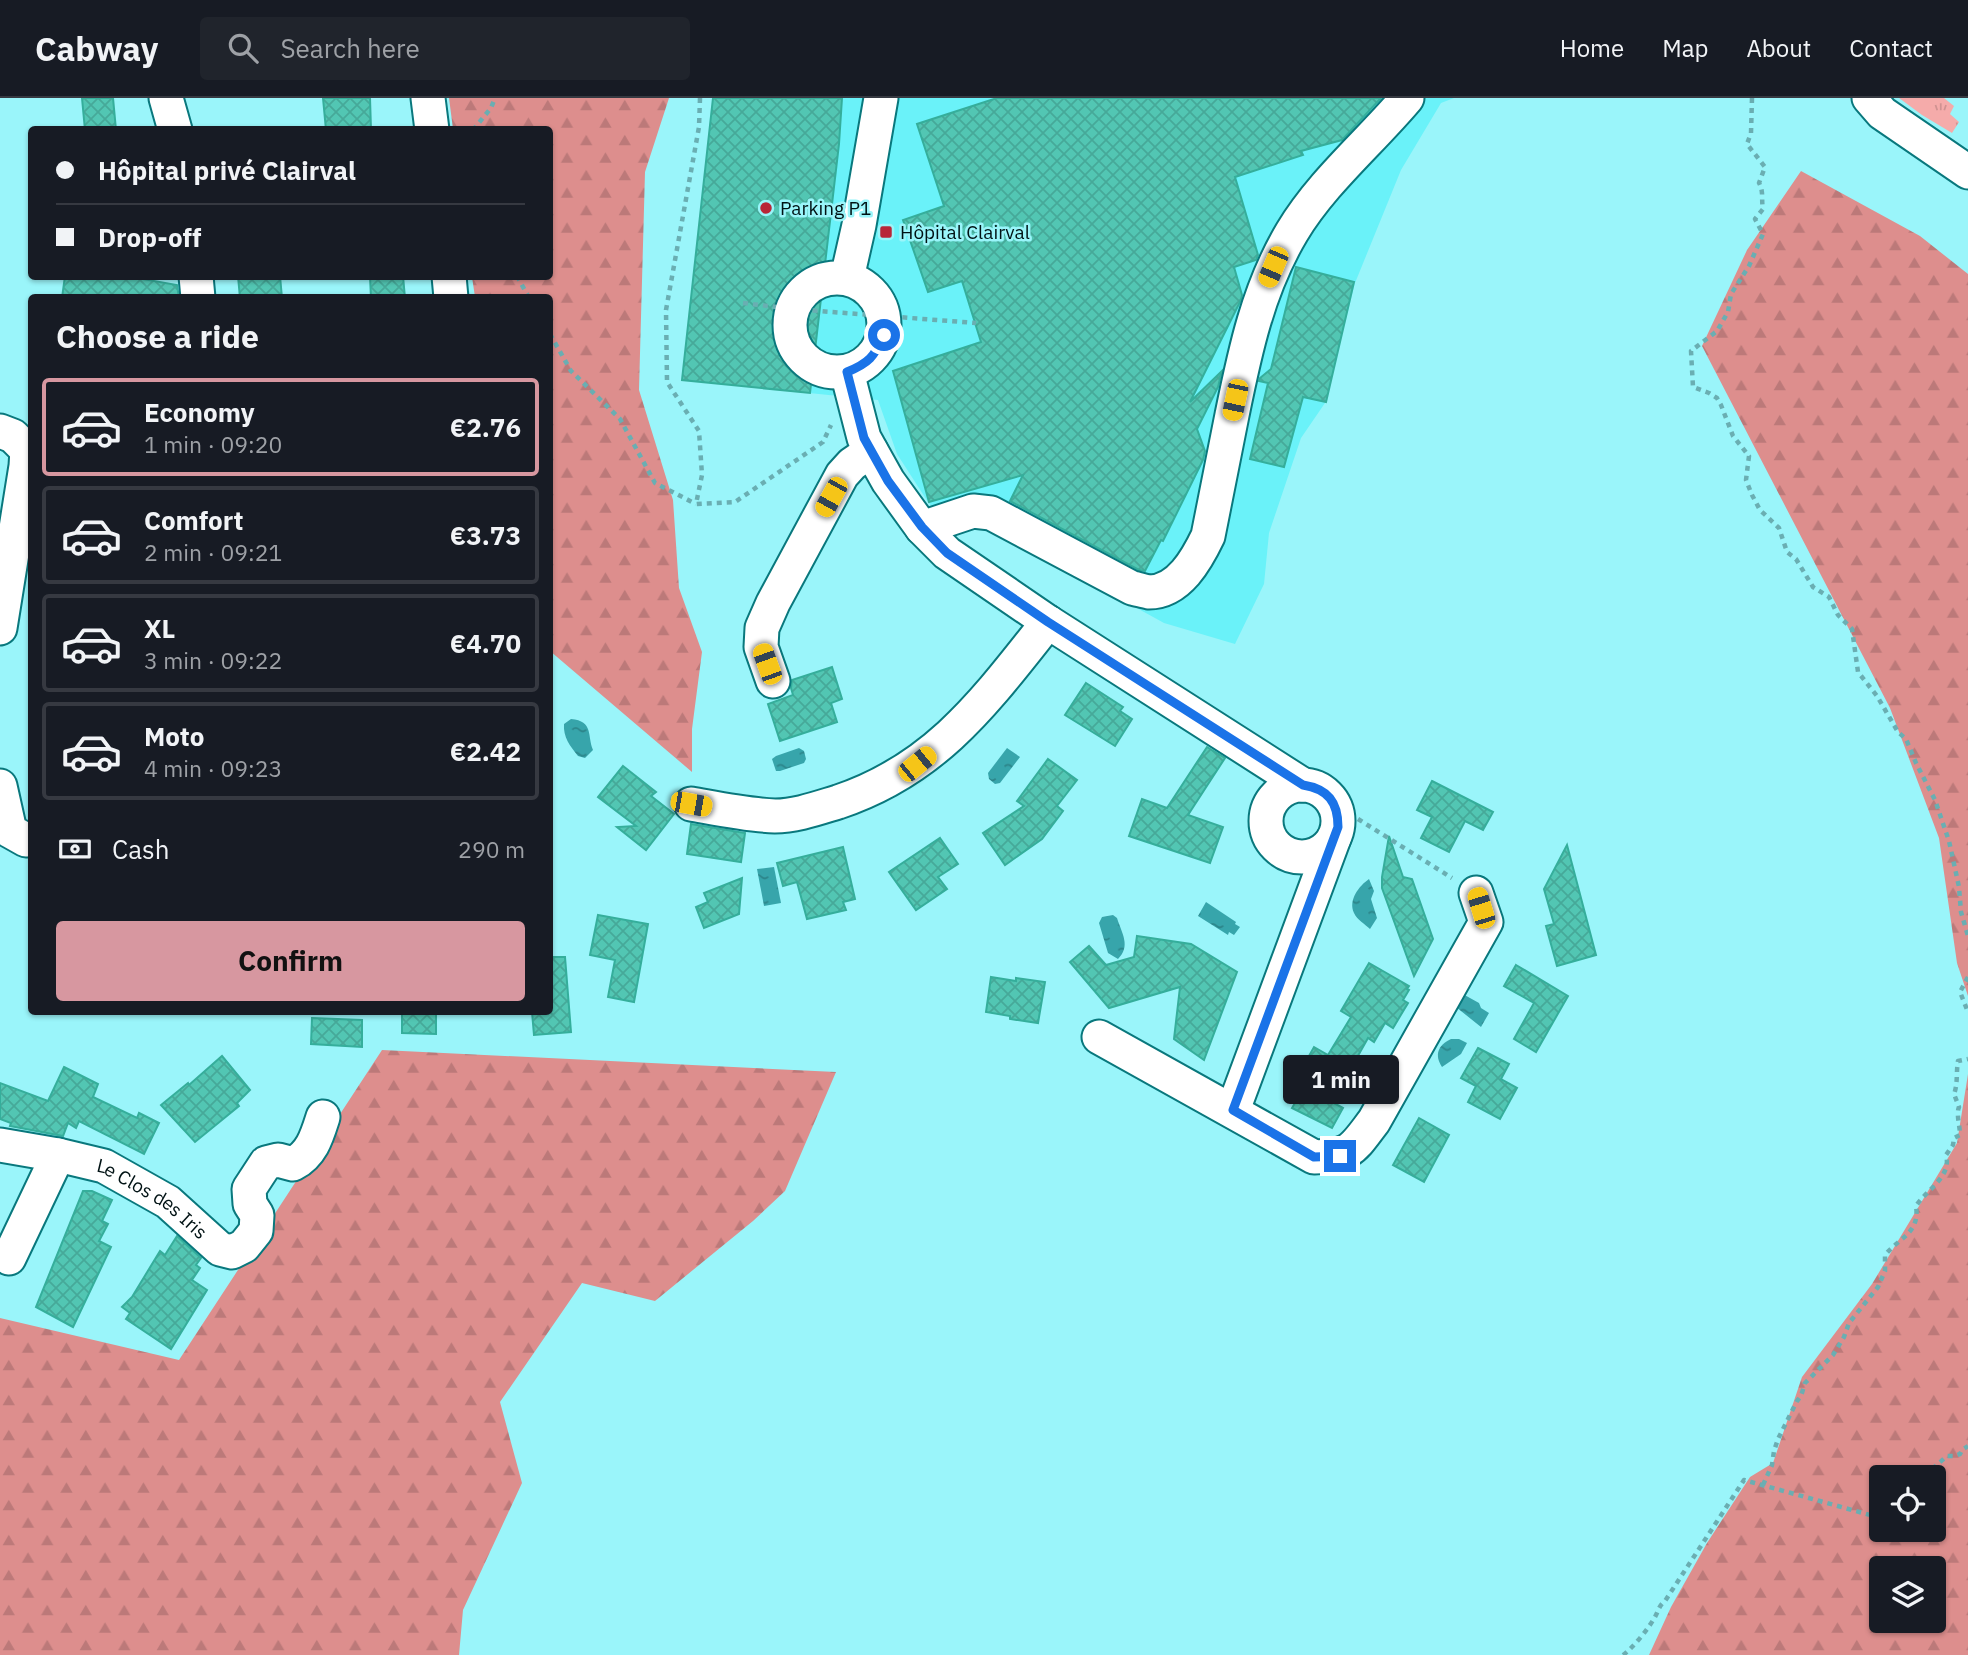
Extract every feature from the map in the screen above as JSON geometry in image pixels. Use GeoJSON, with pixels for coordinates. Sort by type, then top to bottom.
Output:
{"type":"FeatureCollection","features":[{"type":"Feature","properties":{"kind":"street"},"geometry":{"type":"LineString","coordinates":[[166,98],[174,126]]}},
{"type":"Feature","properties":{"kind":"street"},"geometry":{"type":"LineString","coordinates":[[428,98],[432,126]]}},
{"type":"Feature","properties":{"kind":"street"},"geometry":{"type":"LineString","coordinates":[[872,151],[881,98]]}},
{"type":"Feature","properties":{"kind":"street"},"geometry":{"type":"LineString","coordinates":[[835,275],[872,151],[894,98]]}},
{"type":"Feature","properties":{"kind":"street"},"geometry":{"type":"LineString","coordinates":[[922,527],[973,511],[991,513],[1132,588],[1149,592],[1162,590],[1182,577],[1198,558],[1208,536],[1241,372],[1262,293],[1273,267],[1293,230],[1326,187],[1407,98]]}},
{"type":"Feature","properties":{"kind":"street"},"geometry":{"type":"LineString","coordinates":[[1870,98],[1882,113],[1968,172]]}},
{"type":"Feature","properties":{"kind":"street"},"geometry":{"type":"LineString","coordinates":[[835,275],[865,286],[879,301],[884,316],[884,335],[876,354],[863,366],[847,372],[831,372],[813,366],[799,355],[790,326],[789,309],[805,290],[822,279],[835,275]]}},
{"type":"Feature","properties":{"kind":"street"},"geometry":{"type":"LineString","coordinates":[[773,681],[761,647],[762,628],[842,475],[852,464],[857,429],[847,372]]}},
{"type":"Feature","properties":{"kind":"street"},"geometry":{"type":"LineString","coordinates":[[857,429],[897,496],[947,553],[1048,622],[1303,785]]}},
{"type":"Feature","properties":{"kind":"street"},"geometry":{"type":"LineString","coordinates":[[0,430],[13,436],[27,450],[0,628]]}},
{"type":"Feature","properties":{"kind":"street"},"geometry":{"type":"LineString","coordinates":[[691,804],[778,816],[817,809],[866,793],[917,764],[953,734],[986,699],[1048,622]]}},
{"type":"Feature","properties":{"kind":"street"},"geometry":{"type":"LineString","coordinates":[[0,786],[10,831],[28,840]]}},
{"type":"Feature","properties":{"kind":"street"},"geometry":{"type":"LineString","coordinates":[[1233,1110],[1334,838],[1338,827],[1334,804],[1326,794],[1315,787],[1291,786],[1272,800],[1265,822],[1273,844],[1282,852],[1305,857],[1327,848],[1334,838]]}},
{"type":"Feature","properties":{"kind":"street"},"geometry":{"type":"LineString","coordinates":[[1099,1037],[1314,1157],[1340,1156],[1355,1146],[1374,1121],[1486,922],[1476,893]]}},
{"type":"Feature","properties":{"kind":"street","name":"Le Clos des Iris"},"geometry":{"type":"LineString","coordinates":[[0,1144],[104,1166],[168,1202],[220,1249],[232,1252],[244,1246],[256,1231],[257,1214],[250,1203],[249,1189],[266,1163],[278,1160],[293,1164],[303,1159],[316,1139],[323,1117]]}},
{"type":"Feature","properties":{"kind":"street"},"geometry":{"type":"LineString","coordinates":[[9,1258],[58,1155]]}},
{"type":"Feature","properties":{"kind":"path"},"geometry":{"type":"LineString","coordinates":[[476,126],[491,108],[495,98]]}},
{"type":"Feature","properties":{"kind":"path"},"geometry":{"type":"LineString","coordinates":[[696,504],[702,475],[699,431],[667,382],[666,310],[699,127],[700,98]]}},
{"type":"Feature","properties":{"kind":"path"},"geometry":{"type":"LineString","coordinates":[[1752,98],[1751,133],[1746,144],[1766,167],[1759,183],[1763,191],[1763,209],[1755,219],[1763,234],[1749,266],[1731,294],[1728,312],[1717,331],[1691,351],[1693,387],[1717,398],[1733,436],[1749,456],[1746,480],[1760,510],[1779,528],[1787,552],[1796,559],[1813,587],[1829,597],[1838,615],[1852,629],[1858,672],[1877,696],[1898,732],[1906,739],[1935,800],[1949,841],[1959,887],[1961,912],[1968,936]]}},
{"type":"Feature","properties":{"kind":"path"},"geometry":{"type":"LineString","coordinates":[[789,309],[801,286],[835,275]]}},
{"type":"Feature","properties":{"kind":"path"},"geometry":{"type":"LineString","coordinates":[[743,303],[976,323]]}},
{"type":"Feature","properties":{"kind":"path"},"geometry":{"type":"LineString","coordinates":[[553,339],[571,371],[620,419],[656,483],[696,504],[735,502],[823,442],[857,429]]}},
{"type":"Feature","properties":{"kind":"path"},"geometry":{"type":"LineString","coordinates":[[1363,822],[1476,893]]}},
{"type":"Feature","properties":{"kind":"path"},"geometry":{"type":"LineString","coordinates":[[1968,977],[1960,992],[1968,1012]]}},
{"type":"Feature","properties":{"kind":"path"},"geometry":{"type":"LineString","coordinates":[[1763,1485],[1772,1465],[1778,1439],[1805,1383],[1833,1355],[1849,1324],[1878,1287],[1885,1270],[1885,1255],[1916,1224],[1916,1206],[1942,1177],[1948,1161],[1946,1155],[1954,1138],[1960,1135],[1961,1125],[1957,1111],[1959,1107],[1954,1094],[1958,1061],[1968,1059]]}},
{"type":"Feature","properties":{"kind":"path"},"geometry":{"type":"LineString","coordinates":[[1936,1465],[1947,1455],[1960,1454],[1968,1446]]}},
{"type":"Feature","properties":{"kind":"path"},"geometry":{"type":"LineString","coordinates":[[1623,1655],[1656,1615],[1659,1606],[1665,1601],[1744,1480],[1869,1515]]}},
{"type":"Feature","properties":{"kind":"shaded area"},"geometry":{"type":"Polygon","coordinates":[[[713,98],[1454,98],[1441,103],[1401,170],[1355,283],[1325,403],[1301,438],[1269,533],[1264,584],[1235,644],[1164,623],[975,519],[955,537],[897,454],[878,400],[682,380],[713,98]]]}},
{"type":"Feature","properties":{"kind":"green space"},"geometry":{"type":"Polygon","coordinates":[[[449,98],[669,98],[645,172],[639,390],[673,500],[679,588],[702,652],[692,729],[692,772],[553,654],[553,294],[475,294],[472,280],[553,280],[553,126],[453,126],[449,98]]]}},
{"type":"Feature","properties":{"kind":"green space"},"geometry":{"type":"Polygon","coordinates":[[[1899,98],[1944,98],[1954,106],[1950,114],[1959,122],[1952,133],[1899,98]]]}},
{"type":"Feature","properties":{"kind":"green space"},"geometry":{"type":"Polygon","coordinates":[[[1801,171],[1920,236],[1968,274],[1968,996],[1957,963],[1939,838],[1890,708],[1702,346],[1747,250],[1801,171]]]}},
{"type":"Feature","properties":{"kind":"green space"},"geometry":{"type":"Polygon","coordinates":[[[382,1050],[836,1072],[785,1191],[753,1221],[655,1301],[582,1283],[500,1402],[522,1483],[463,1610],[459,1655],[0,1655],[0,1318],[179,1360],[382,1050]]]}},
{"type":"Feature","properties":{"kind":"green space"},"geometry":{"type":"Polygon","coordinates":[[[1968,1074],[1968,1655],[1649,1655],[1671,1607],[1707,1543],[1750,1477],[1773,1463],[1802,1377],[1872,1284],[1957,1143],[1968,1074]]]}},
{"type":"Feature","properties":{"kind":"water"},"geometry":{"type":"Polygon","coordinates":[[[571,719],[583,723],[588,730],[593,750],[585,758],[578,756],[566,737],[564,724],[571,719]]]}},
{"type":"Feature","properties":{"kind":"water"},"geometry":{"type":"Polygon","coordinates":[[[799,748],[804,751],[804,763],[776,771],[772,759],[799,748]]]}},
{"type":"Feature","properties":{"kind":"water"},"geometry":{"type":"Polygon","coordinates":[[[1007,748],[1020,757],[1000,783],[995,784],[989,779],[988,773],[1007,748]]]}},
{"type":"Feature","properties":{"kind":"water"},"geometry":{"type":"Polygon","coordinates":[[[774,867],[781,903],[764,906],[757,869],[774,867]]]}},
{"type":"Feature","properties":{"kind":"water"},"geometry":{"type":"Polygon","coordinates":[[[1369,879],[1374,891],[1371,899],[1377,918],[1370,929],[1355,915],[1352,903],[1358,889],[1369,879]]]}},
{"type":"Feature","properties":{"kind":"water"},"geometry":{"type":"Polygon","coordinates":[[[1206,902],[1236,922],[1240,927],[1234,935],[1229,932],[1228,935],[1198,916],[1206,902]]]}},
{"type":"Feature","properties":{"kind":"water"},"geometry":{"type":"Polygon","coordinates":[[[1113,915],[1117,918],[1125,945],[1118,959],[1108,953],[1099,923],[1102,917],[1113,915]]]}},
{"type":"Feature","properties":{"kind":"water"},"geometry":{"type":"Polygon","coordinates":[[[1461,993],[1479,1003],[1481,1008],[1489,1013],[1481,1027],[1456,1007],[1461,993]]]}},
{"type":"Feature","properties":{"kind":"water"},"geometry":{"type":"Polygon","coordinates":[[[1451,1039],[1467,1043],[1461,1054],[1442,1067],[1438,1058],[1439,1051],[1443,1044],[1451,1039]]]}},
{"type":"Feature","properties":{"kind":"building"},"geometry":{"type":"Polygon","coordinates":[[[82,98],[113,98],[116,126],[85,126],[82,98]]]}},
{"type":"Feature","properties":{"kind":"building"},"geometry":{"type":"Polygon","coordinates":[[[323,98],[370,98],[371,126],[326,126],[323,98]]]}},
{"type":"Feature","properties":{"kind":"building","name":"Parking P1"},"geometry":{"type":"Polygon","coordinates":[[[713,98],[842,98],[810,393],[682,380],[713,98]]]}},
{"type":"Feature","properties":{"kind":"building"},"geometry":{"type":"Polygon","coordinates":[[[997,98],[1381,98],[1342,140],[1301,151],[1303,155],[1235,177],[1258,255],[1256,260],[1234,267],[1241,300],[1190,402],[1222,371],[1218,387],[1197,429],[1205,451],[1203,460],[1145,571],[1010,501],[1023,475],[929,502],[893,371],[981,342],[962,281],[928,292],[903,220],[944,206],[917,124],[997,98]]]}},
{"type":"Feature","properties":{"kind":"building"},"geometry":{"type":"Polygon","coordinates":[[[1296,267],[1354,282],[1326,402],[1303,397],[1284,467],[1250,459],[1268,383],[1259,381],[1271,369],[1296,267]]]}},
{"type":"Feature","properties":{"kind":"building"},"geometry":{"type":"Polygon","coordinates":[[[64,280],[149,280],[177,285],[178,294],[63,294],[64,280]]]}},
{"type":"Feature","properties":{"kind":"building"},"geometry":{"type":"Polygon","coordinates":[[[238,280],[280,280],[282,294],[240,294],[238,280]]]}},
{"type":"Feature","properties":{"kind":"building"},"geometry":{"type":"Polygon","coordinates":[[[370,280],[403,280],[405,294],[371,294],[370,280]]]}},
{"type":"Feature","properties":{"kind":"building"},"geometry":{"type":"Polygon","coordinates":[[[832,667],[842,699],[831,703],[837,722],[780,741],[768,704],[793,695],[792,680],[832,667]]]}},
{"type":"Feature","properties":{"kind":"building"},"geometry":{"type":"Polygon","coordinates":[[[1086,683],[1123,707],[1120,711],[1132,719],[1115,746],[1065,715],[1086,683]]]}},
{"type":"Feature","properties":{"kind":"building"},"geometry":{"type":"Polygon","coordinates":[[[1207,747],[1225,758],[1188,815],[1223,827],[1210,863],[1129,836],[1142,799],[1167,808],[1207,747]]]}},
{"type":"Feature","properties":{"kind":"building"},"geometry":{"type":"Polygon","coordinates":[[[1048,759],[1077,780],[1057,806],[1063,811],[1042,839],[1005,865],[983,833],[1024,806],[1017,801],[1048,759]]]}},
{"type":"Feature","properties":{"kind":"building"},"geometry":{"type":"Polygon","coordinates":[[[623,766],[656,792],[651,796],[674,814],[646,850],[617,827],[636,826],[598,797],[623,766]]]}},
{"type":"Feature","properties":{"kind":"building"},"geometry":{"type":"Polygon","coordinates":[[[1432,781],[1493,812],[1483,830],[1465,821],[1449,852],[1421,838],[1432,817],[1417,810],[1432,781]]]}},
{"type":"Feature","properties":{"kind":"building"},"geometry":{"type":"Polygon","coordinates":[[[691,824],[745,833],[741,862],[687,854],[691,824]]]}},
{"type":"Feature","properties":{"kind":"building"},"geometry":{"type":"Polygon","coordinates":[[[1389,836],[1403,877],[1412,879],[1433,939],[1414,976],[1382,888],[1389,836]]]}},
{"type":"Feature","properties":{"kind":"building"},"geometry":{"type":"Polygon","coordinates":[[[940,838],[958,864],[938,877],[947,889],[916,910],[889,872],[940,838]]]}},
{"type":"Feature","properties":{"kind":"building"},"geometry":{"type":"Polygon","coordinates":[[[1567,845],[1596,955],[1557,966],[1546,926],[1554,924],[1544,889],[1567,845]]]}},
{"type":"Feature","properties":{"kind":"building"},"geometry":{"type":"Polygon","coordinates":[[[843,847],[855,899],[843,902],[846,910],[807,919],[797,882],[783,886],[777,863],[843,847]]]}},
{"type":"Feature","properties":{"kind":"building"},"geometry":{"type":"Polygon","coordinates":[[[742,878],[739,914],[704,928],[696,907],[708,902],[704,893],[742,878]]]}},
{"type":"Feature","properties":{"kind":"building"},"geometry":{"type":"Polygon","coordinates":[[[598,915],[648,924],[634,1002],[608,997],[615,960],[590,955],[598,915]]]}},
{"type":"Feature","properties":{"kind":"building"},"geometry":{"type":"Polygon","coordinates":[[[1137,936],[1191,944],[1237,972],[1204,1060],[1174,1039],[1180,987],[1109,1008],[1070,962],[1089,946],[1106,965],[1134,957],[1137,936]]]}},
{"type":"Feature","properties":{"kind":"building"},"geometry":{"type":"Polygon","coordinates":[[[553,957],[565,957],[571,1032],[534,1035],[532,1015],[553,1015],[553,957]]]}},
{"type":"Feature","properties":{"kind":"building"},"geometry":{"type":"Polygon","coordinates":[[[1369,963],[1409,986],[1403,1000],[1408,1003],[1393,1028],[1385,1023],[1374,1042],[1368,1038],[1332,1102],[1343,1108],[1332,1128],[1292,1108],[1306,1084],[1296,1079],[1314,1047],[1328,1055],[1351,1017],[1341,1011],[1369,963]]]}},
{"type":"Feature","properties":{"kind":"building"},"geometry":{"type":"Polygon","coordinates":[[[1516,965],[1568,996],[1536,1052],[1514,1039],[1534,1003],[1504,986],[1516,965]]]}},
{"type":"Feature","properties":{"kind":"building"},"geometry":{"type":"Polygon","coordinates":[[[991,977],[1045,982],[1038,1023],[986,1012],[991,977]]]}},
{"type":"Feature","properties":{"kind":"building"},"geometry":{"type":"Polygon","coordinates":[[[402,1015],[436,1015],[436,1034],[402,1033],[402,1015]]]}},
{"type":"Feature","properties":{"kind":"building"},"geometry":{"type":"Polygon","coordinates":[[[312,1018],[362,1020],[362,1047],[311,1044],[312,1018]]]}},
{"type":"Feature","properties":{"kind":"building"},"geometry":{"type":"Polygon","coordinates":[[[1478,1048],[1509,1064],[1501,1079],[1517,1088],[1500,1119],[1468,1102],[1476,1086],[1461,1078],[1478,1048]]]}},
{"type":"Feature","properties":{"kind":"building"},"geometry":{"type":"Polygon","coordinates":[[[222,1056],[250,1090],[237,1103],[239,1106],[195,1142],[161,1105],[222,1056]]]}},
{"type":"Feature","properties":{"kind":"building"},"geometry":{"type":"Polygon","coordinates":[[[64,1067],[98,1084],[93,1097],[137,1118],[139,1113],[159,1123],[144,1154],[79,1121],[76,1128],[68,1123],[63,1136],[10,1126],[11,1123],[0,1119],[0,1083],[48,1101],[64,1067]]]}},
{"type":"Feature","properties":{"kind":"building"},"geometry":{"type":"Polygon","coordinates":[[[1419,1118],[1449,1135],[1424,1182],[1393,1165],[1419,1118]]]}},
{"type":"Feature","properties":{"kind":"building"},"geometry":{"type":"Polygon","coordinates":[[[83,1191],[92,1191],[112,1200],[102,1221],[108,1224],[99,1241],[111,1247],[73,1327],[36,1307],[83,1191]]]}},
{"type":"Feature","properties":{"kind":"building"},"geometry":{"type":"Polygon","coordinates":[[[177,1236],[201,1258],[196,1265],[200,1268],[192,1280],[207,1290],[171,1349],[126,1319],[130,1313],[122,1307],[132,1297],[160,1251],[165,1255],[177,1236]]]}},
{"type":"Feature","properties":{"kind":"place","name":"Parking P1"},"geometry":{"type":"Point","coordinates":[766,208]}},
{"type":"Feature","properties":{"kind":"place","name":"Hôpital Clairval"},"geometry":{"type":"Point","coordinates":[886,232]}},
{"type":"Feature","properties":{"kind":"route"},"geometry":{"type":"LineString","coordinates":[[884,335],[876,354],[863,366],[847,372],[864,438],[897,496],[922,527],[947,553],[1048,622],[1303,785],[1315,787],[1326,794],[1334,804],[1338,827],[1233,1110],[1314,1157],[1340,1156]]}}]}
